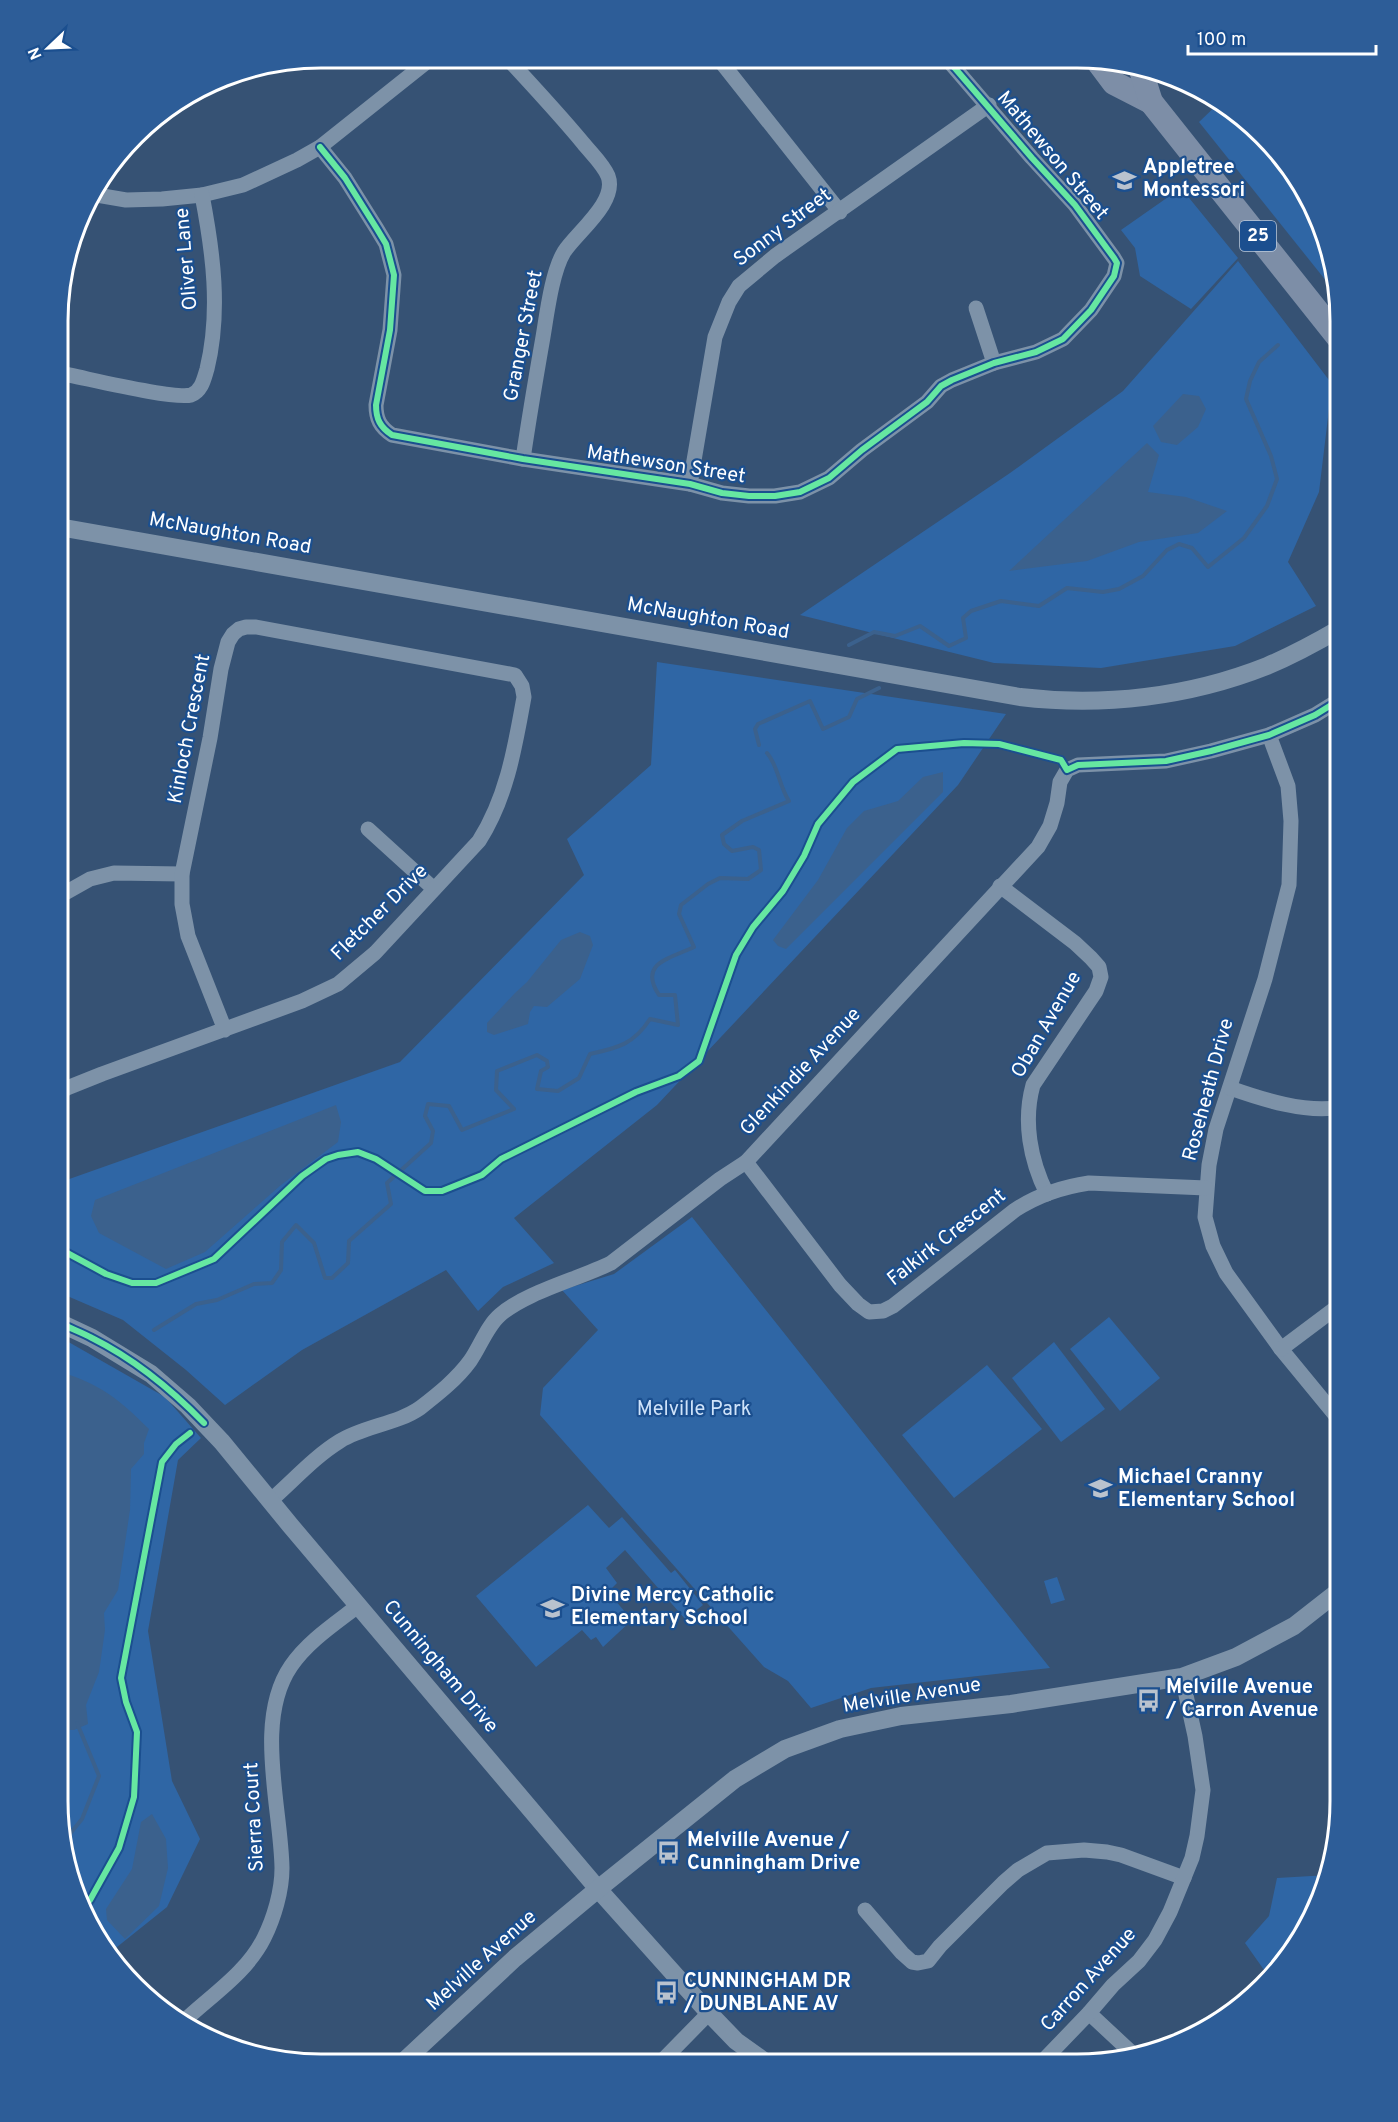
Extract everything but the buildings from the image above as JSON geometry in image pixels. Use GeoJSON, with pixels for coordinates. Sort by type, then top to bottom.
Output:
{"type":"FeatureCollection","features":[{"type":"Feature","properties":{"kind":"main road","name":"25"},"geometry":{"type":"LineString","coordinates":[[1104,69],[1114,83],[1151,102]]}},
{"type":"Feature","properties":{"kind":"main road","name":"25"},"geometry":{"type":"LineString","coordinates":[[1143,76],[1151,102],[1330,327]]}},
{"type":"Feature","properties":{"kind":"street"},"geometry":{"type":"LineString","coordinates":[[100,195],[126,200],[162,199],[202,195],[243,185],[321,147],[419,68]]}},
{"type":"Feature","properties":{"kind":"street","name":"Granger Street"},"geometry":{"type":"LineString","coordinates":[[516,68],[594,156],[608,176],[609,184],[609,192],[603,204],[564,252],[560,262],[548,307],[522,459]]}},
{"type":"Feature","properties":{"kind":"street"},"geometry":{"type":"LineString","coordinates":[[726,68],[840,212]]}},
{"type":"Feature","properties":{"kind":"street","name":"Mathewson Street"},"geometry":{"type":"LineString","coordinates":[[321,147],[345,178],[386,244],[394,275],[390,330],[376,405],[376,415],[380,423],[392,435],[522,459],[690,484],[737,495],[775,496],[800,492],[829,478],[862,450],[927,402],[941,386],[994,363],[1036,352],[1063,339],[1091,310],[1114,276],[1117,263],[1075,205],[955,68]]}},
{"type":"Feature","properties":{"kind":"street","name":"Sonny Street"},"geometry":{"type":"LineString","coordinates":[[690,484],[715,336],[729,302],[739,286],[775,256],[988,105]]}},
{"type":"Feature","properties":{"kind":"street","name":"Oliver Lane"},"geometry":{"type":"LineString","coordinates":[[68,375],[164,394],[191,395],[199,390],[210,357],[215,300],[211,246],[202,195]]}},
{"type":"Feature","properties":{"kind":"street"},"geometry":{"type":"LineString","coordinates":[[976,308],[994,363]]}},
{"type":"Feature","properties":{"kind":"street","name":"McNaughton Road"},"geometry":{"type":"LineString","coordinates":[[68,529],[1059,702],[1100,701],[1172,694],[1210,685],[1267,666],[1330,634]]}},
{"type":"Feature","properties":{"kind":"street","name":"Kinloch Crescent"},"geometry":{"type":"LineString","coordinates":[[225,1030],[188,936],[182,904],[182,874],[210,738],[221,669],[228,642],[233,634],[239,629],[256,627],[515,675],[522,686],[524,698]]}},
{"type":"Feature","properties":{"kind":"street","name":"Fletcher Drive"},"geometry":{"type":"LineString","coordinates":[[68,1088],[302,1001],[338,984],[375,953],[479,841],[497,809],[511,765],[524,698]]}},
{"type":"Feature","properties":{"kind":"street","name":"Glenkindie Avenue"},"geometry":{"type":"LineString","coordinates":[[270,1501],[313,1462],[341,1441],[417,1410],[434,1397],[452,1382],[468,1363],[498,1317],[515,1304],[611,1263],[720,1179],[746,1162],[999,886],[1038,847],[1050,826],[1060,782],[1067,770],[1078,765],[1166,761],[1269,735],[1315,715],[1330,706]]}},
{"type":"Feature","properties":{"kind":"street","name":"Roseheath Drive"},"geometry":{"type":"LineString","coordinates":[[1269,735],[1288,786],[1292,821],[1289,885],[1264,979],[1216,1129],[1206,1188],[1205,1216],[1213,1246],[1226,1273],[1281,1349],[1330,1409]]}},
{"type":"Feature","properties":{"kind":"street"},"geometry":{"type":"LineString","coordinates":[[368,829],[434,889]]}},
{"type":"Feature","properties":{"kind":"street"},"geometry":{"type":"LineString","coordinates":[[68,891],[90,879],[114,873],[182,874]]}},
{"type":"Feature","properties":{"kind":"street","name":"Oban Avenue"},"geometry":{"type":"LineString","coordinates":[[999,886],[1075,943],[1099,968],[1101,977],[1096,991],[1033,1084],[1028,1102],[1029,1140],[1037,1174],[1047,1194]]}},
{"type":"Feature","properties":{"kind":"street"},"geometry":{"type":"LineString","coordinates":[[1230,1088],[1287,1105],[1330,1108]]}},
{"type":"Feature","properties":{"kind":"street","name":"Falkirk Crescent"},"geometry":{"type":"LineString","coordinates":[[746,1162],[840,1285],[869,1312],[883,1311],[893,1306],[1015,1210],[1047,1194],[1089,1183],[1206,1188]]}},
{"type":"Feature","properties":{"kind":"street"},"geometry":{"type":"LineString","coordinates":[[1281,1349],[1330,1312]]}},
{"type":"Feature","properties":{"kind":"street","name":"Cunningham Drive"},"geometry":{"type":"LineString","coordinates":[[68,1327],[92,1338],[151,1374],[188,1406],[222,1442],[598,1889],[709,2013],[736,2041],[754,2054]]}},
{"type":"Feature","properties":{"kind":"street","name":"Melville Avenue"},"geometry":{"type":"LineString","coordinates":[[412,2054],[516,1958],[598,1889],[735,1779],[785,1749],[840,1729],[901,1716],[1011,1704],[1182,1677],[1236,1657],[1294,1626],[1330,1598]]}},
{"type":"Feature","properties":{"kind":"street","name":"Sierra Court"},"geometry":{"type":"LineString","coordinates":[[188,2017],[248,1964],[264,1939],[277,1906],[282,1869],[272,1765],[274,1705],[291,1666],[319,1637],[358,1605]]}},
{"type":"Feature","properties":{"kind":"street","name":"Carron Avenue"},"geometry":{"type":"LineString","coordinates":[[1050,2054],[1139,1960],[1155,1940],[1192,1858],[1203,1790],[1195,1736],[1182,1677]]}},
{"type":"Feature","properties":{"kind":"street"},"geometry":{"type":"LineString","coordinates":[[865,1910],[902,1953],[912,1962],[918,1963],[928,1961],[1002,1882],[1047,1852],[1074,1850],[1107,1852],[1184,1878]]}},
{"type":"Feature","properties":{"kind":"street"},"geometry":{"type":"LineString","coordinates":[[669,2054],[709,2013]]}},
{"type":"Feature","properties":{"kind":"street"},"geometry":{"type":"LineString","coordinates":[[1089,2013],[1128,2050]]}},
{"type":"Feature","properties":{"kind":"green space"},"geometry":{"type":"Polygon","coordinates":[[[1214,108],[1257,141],[1278,166],[1297,194],[1311,223],[1322,255],[1327,283],[1199,122],[1214,108]]]}},
{"type":"Feature","properties":{"kind":"green space"},"geometry":{"type":"Polygon","coordinates":[[[1181,188],[1238,258],[1191,309],[1140,276],[1135,248],[1121,230],[1181,188]]]}},
{"type":"Feature","properties":{"kind":"green space"},"geometry":{"type":"Polygon","coordinates":[[[1238,261],[1330,381],[1330,401],[1319,492],[1288,562],[1316,606],[1235,646],[1101,668],[994,663],[800,615],[1010,473],[1123,391],[1238,261]]]}},
{"type":"Feature","properties":{"kind":"green space"},"geometry":{"type":"Polygon","coordinates":[[[657,662],[1006,714],[958,785],[657,1105],[514,1218],[554,1263],[503,1287],[478,1311],[446,1270],[302,1350],[225,1405],[186,1370],[123,1320],[68,1296],[68,1179],[400,1062],[584,875],[567,839],[651,765],[657,662]]]}},
{"type":"Feature","properties":{"kind":"green space","name":"Melville Park"},"geometry":{"type":"Polygon","coordinates":[[[692,1217],[1050,1668],[871,1688],[811,1708],[788,1681],[764,1667],[540,1415],[543,1388],[598,1330],[562,1290],[614,1274],[692,1217]]]}},
{"type":"Feature","properties":{"kind":"green space"},"geometry":{"type":"Polygon","coordinates":[[[1109,1317],[1160,1378],[1120,1411],[1070,1349],[1109,1317]]]}},
{"type":"Feature","properties":{"kind":"green space"},"geometry":{"type":"Polygon","coordinates":[[[68,1342],[165,1397],[201,1438],[178,1460],[148,1631],[172,1781],[200,1839],[167,1907],[115,1949],[101,1928],[87,1899],[72,1851],[68,1818],[68,1342]]]}},
{"type":"Feature","properties":{"kind":"green space"},"geometry":{"type":"Polygon","coordinates":[[[1054,1342],[1105,1409],[1061,1442],[1012,1378],[1054,1342]]]}},
{"type":"Feature","properties":{"kind":"green space"},"geometry":{"type":"Polygon","coordinates":[[[987,1365],[1042,1429],[954,1498],[902,1435],[987,1365]]]}},
{"type":"Feature","properties":{"kind":"green space"},"geometry":{"type":"Polygon","coordinates":[[[588,1505],[609,1528],[622,1517],[671,1573],[675,1570],[703,1605],[685,1619],[625,1550],[606,1568],[617,1583],[608,1592],[632,1620],[603,1647],[596,1637],[591,1640],[582,1630],[536,1667],[476,1596],[588,1505]]]}},
{"type":"Feature","properties":{"kind":"green space"},"geometry":{"type":"Polygon","coordinates":[[[1057,1577],[1065,1600],[1051,1604],[1044,1581],[1057,1577]]]}},
{"type":"Feature","properties":{"kind":"green space"},"geometry":{"type":"Polygon","coordinates":[[[1319,1876],[1297,1928],[1265,1971],[1245,1943],[1269,1916],[1277,1878],[1319,1876]]]}},
{"type":"Feature","properties":{"kind":"shaded area"},"geometry":{"type":"Polygon","coordinates":[[[1183,394],[1199,396],[1206,409],[1198,427],[1177,445],[1161,442],[1153,426],[1183,394]]]}},
{"type":"Feature","properties":{"kind":"shaded area"},"geometry":{"type":"Polygon","coordinates":[[[1147,443],[1159,455],[1148,492],[1186,497],[1227,511],[1198,533],[1139,542],[1087,561],[1009,571],[1147,443]]]}},
{"type":"Feature","properties":{"kind":"shaded area"},"geometry":{"type":"Polygon","coordinates":[[[943,772],[943,792],[786,949],[778,946],[773,940],[818,880],[847,828],[864,811],[898,801],[923,777],[943,772]]]}},
{"type":"Feature","properties":{"kind":"shaded area"},"geometry":{"type":"Polygon","coordinates":[[[580,932],[590,936],[593,945],[580,979],[547,1007],[534,1006],[530,1012],[528,1024],[494,1035],[487,1032],[487,1023],[527,982],[561,940],[580,932]]]}},
{"type":"Feature","properties":{"kind":"shaded area"},"geometry":{"type":"Polygon","coordinates":[[[336,1105],[341,1122],[338,1142],[281,1185],[205,1252],[166,1269],[99,1233],[91,1216],[95,1200],[336,1105]]]}},
{"type":"Feature","properties":{"kind":"shaded area"},"geometry":{"type":"Polygon","coordinates":[[[68,1375],[108,1393],[149,1429],[144,1443],[144,1454],[131,1469],[130,1510],[118,1590],[104,1613],[105,1630],[99,1672],[86,1705],[88,1724],[68,1730],[68,1375]]]}},
{"type":"Feature","properties":{"kind":"shaded area"},"geometry":{"type":"Polygon","coordinates":[[[152,1814],[166,1839],[168,1868],[159,1906],[125,1939],[107,1920],[106,1909],[132,1869],[141,1822],[152,1814]]]}},
{"type":"Feature","properties":{"kind":"waterway"},"geometry":{"type":"LineString","coordinates":[[849,645],[874,632],[895,636],[920,626],[949,646],[966,638],[963,618],[971,611],[1001,601],[1039,606],[1067,588],[1103,592],[1119,589],[1143,576],[1167,550],[1179,544],[1192,548],[1208,567],[1244,538],[1267,506],[1277,479],[1271,456],[1246,399],[1250,381],[1259,362],[1278,345]]}},
{"type":"Feature","properties":{"kind":"waterway"},"geometry":{"type":"LineString","coordinates":[[759,745],[755,729],[758,724],[810,701],[823,729],[849,717],[857,699],[879,688]]}},
{"type":"Feature","properties":{"kind":"waterway"},"geometry":{"type":"LineString","coordinates":[[154,1330],[196,1304],[217,1300],[254,1284],[272,1283],[281,1270],[282,1242],[296,1225],[314,1243],[325,1278],[332,1278],[348,1263],[349,1241],[391,1204],[387,1183],[431,1143],[433,1131],[425,1116],[428,1104],[449,1106],[462,1130],[514,1109],[496,1090],[497,1071],[537,1055],[547,1061],[548,1067],[541,1071],[537,1089],[558,1091],[579,1078],[590,1054],[624,1044],[638,1034],[650,1019],[678,1025],[675,995],[659,995],[653,984],[654,969],[666,959],[694,947],[679,914],[681,905],[708,884],[720,878],[748,879],[761,870],[759,850],[753,847],[732,851],[724,844],[722,835],[742,821],[789,801],[774,763],[767,753]]}},
{"type":"Feature","properties":{"kind":"waterway"},"geometry":{"type":"LineString","coordinates":[[70,1834],[82,1819],[99,1776],[77,1723]]}},
{"type":"Feature","properties":{"kind":"cycle path"},"geometry":{"type":"LineString","coordinates":[[320,147],[345,178],[386,244],[394,275],[390,330],[376,405],[379,422],[388,432],[392,435],[523,459],[690,484],[722,493],[775,496],[800,492],[829,478],[862,450],[927,402],[941,386],[952,380],[994,363],[1036,352],[1063,339],[1091,310],[1114,276],[1117,263],[1075,205],[955,68]]}},
{"type":"Feature","properties":{"kind":"cycle path"},"geometry":{"type":"LineString","coordinates":[[68,1253],[106,1274],[132,1283],[156,1283],[214,1259],[302,1176],[326,1159],[358,1152],[376,1159],[425,1191],[442,1191],[482,1175],[501,1159],[636,1092],[679,1076],[699,1061],[736,955],[753,927],[783,891],[804,856],[818,824],[853,782],[897,749],[964,743],[999,744],[1061,760],[1067,770],[1078,765],[1166,761],[1269,735],[1315,715],[1330,706]]}},
{"type":"Feature","properties":{"kind":"cycle path"},"geometry":{"type":"LineString","coordinates":[[68,1327],[108,1346],[137,1365],[178,1398],[204,1423]]}},
{"type":"Feature","properties":{"kind":"cycle path"},"geometry":{"type":"LineString","coordinates":[[88,1902],[119,1848],[134,1797],[137,1732],[126,1702],[121,1678],[162,1462],[176,1444],[190,1433]]}},
{"type":"Feature","properties":{"kind":"place","name":"Appletree Montessori"},"geometry":{"type":"Point","coordinates":[1125,180]}},
{"type":"Feature","properties":{"kind":"place","name":"Michael Cranny Elementary School"},"geometry":{"type":"Point","coordinates":[1100,1489]}},
{"type":"Feature","properties":{"kind":"place","name":"Divine Mercy Catholic Elementary School"},"geometry":{"type":"Point","coordinates":[553,1608]}},
{"type":"Feature","properties":{"kind":"place","name":"Melville Avenue / Carron Avenue"},"geometry":{"type":"Point","coordinates":[1148,1700]}},
{"type":"Feature","properties":{"kind":"place","name":"Melville Avenue / Cunningham Drive"},"geometry":{"type":"Point","coordinates":[669,1853]}},
{"type":"Feature","properties":{"kind":"place","name":"CUNNINGHAM DR / DUNBLANE AV"},"geometry":{"type":"Point","coordinates":[666,1993]}}]}
